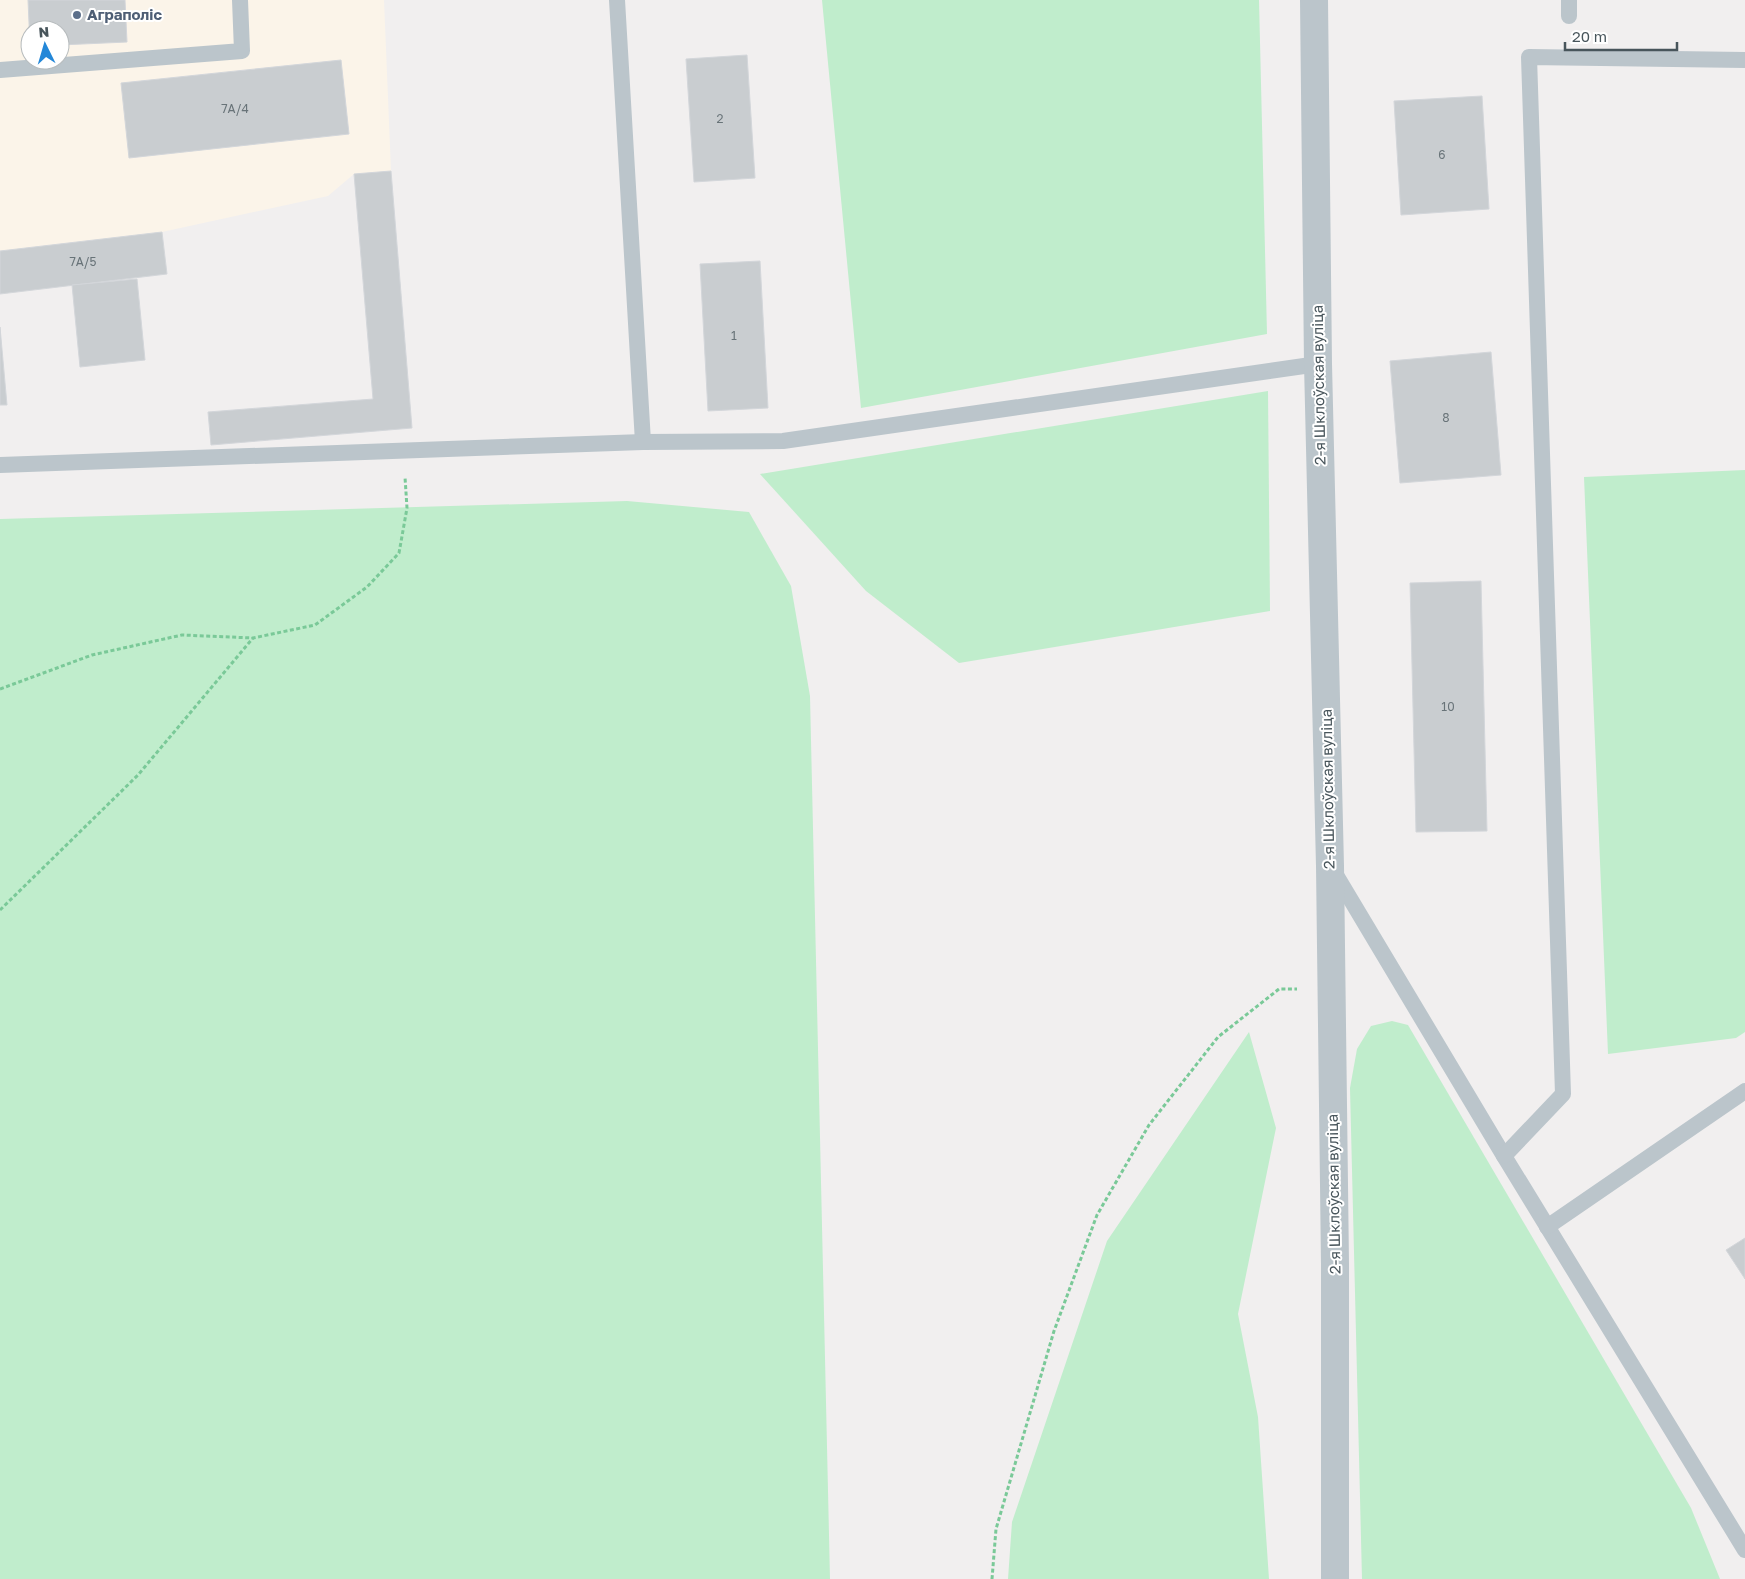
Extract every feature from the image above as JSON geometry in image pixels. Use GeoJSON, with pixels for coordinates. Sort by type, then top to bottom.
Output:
{"type":"FeatureCollection","features":[{"type":"Feature","properties":{"kind":"street","name":"2-я Шклоўская вуліца"},"geometry":{"type":"LineString","coordinates":[[1314,0],[1318,364],[1332,989],[1335,1264],[1335,1579]]}},
{"type":"Feature","properties":{"kind":"lane"},"geometry":{"type":"LineString","coordinates":[[0,70],[242,51],[240,0]]}},
{"type":"Feature","properties":{"kind":"lane"},"geometry":{"type":"LineString","coordinates":[[617,0],[643,442]]}},
{"type":"Feature","properties":{"kind":"lane"},"geometry":{"type":"LineString","coordinates":[[1504,1156],[1564,1094],[1529,57],[1745,60]]}},
{"type":"Feature","properties":{"kind":"lane"},"geometry":{"type":"LineString","coordinates":[[0,465],[643,442],[783,441],[1318,364]]}},
{"type":"Feature","properties":{"kind":"lane"},"geometry":{"type":"LineString","coordinates":[[1330,866],[1547,1227],[1745,1550]]}},
{"type":"Feature","properties":{"kind":"lane"},"geometry":{"type":"LineString","coordinates":[[1547,1227],[1745,1091]]}},
{"type":"Feature","properties":{"kind":"path"},"geometry":{"type":"LineString","coordinates":[[0,689],[92,655],[182,635],[253,638],[315,625],[367,587],[399,553],[407,508],[404,450]]}},
{"type":"Feature","properties":{"kind":"path"},"geometry":{"type":"LineString","coordinates":[[0,910],[138,775],[253,638]]}},
{"type":"Feature","properties":{"kind":"path"},"geometry":{"type":"LineString","coordinates":[[992,1579],[996,1529],[1054,1331],[1097,1215],[1144,1133],[1218,1037],[1279,989],[1332,989]]}},
{"type":"Feature","properties":{"kind":"shaded area"},"geometry":{"type":"Polygon","coordinates":[[[0,0],[384,0],[391,171],[354,174],[328,196],[162,232],[167,274],[0,294],[0,0]]]}},
{"type":"Feature","properties":{"kind":"green space"},"geometry":{"type":"Polygon","coordinates":[[[822,0],[1259,0],[1267,334],[861,408],[822,0]]]}},
{"type":"Feature","properties":{"kind":"green space"},"geometry":{"type":"Polygon","coordinates":[[[1268,391],[1270,611],[959,663],[866,591],[760,474],[1268,391]]]}},
{"type":"Feature","properties":{"kind":"green space"},"geometry":{"type":"Polygon","coordinates":[[[1745,470],[1745,1032],[1736,1038],[1608,1054],[1584,477],[1745,470]]]}},
{"type":"Feature","properties":{"kind":"green space"},"geometry":{"type":"Polygon","coordinates":[[[627,501],[749,512],[791,586],[810,696],[830,1579],[0,1579],[0,519],[627,501]]]}},
{"type":"Feature","properties":{"kind":"green space"},"geometry":{"type":"Polygon","coordinates":[[[1392,1021],[1408,1025],[1691,1508],[1720,1579],[1362,1579],[1350,1088],[1357,1049],[1371,1026],[1392,1021]]]}},
{"type":"Feature","properties":{"kind":"green space"},"geometry":{"type":"Polygon","coordinates":[[[1249,1032],[1276,1128],[1238,1314],[1258,1417],[1269,1579],[1008,1579],[1012,1522],[1107,1241],[1249,1032]]]}},
{"type":"Feature","properties":{"kind":"building","name":"Аграполіс"},"geometry":{"type":"Polygon","coordinates":[[[28,0],[125,0],[127,42],[70,45],[70,20],[29,20],[28,0]]]}},
{"type":"Feature","properties":{"kind":"building"},"geometry":{"type":"Polygon","coordinates":[[[747,55],[755,178],[694,182],[686,59],[747,55]]]}},
{"type":"Feature","properties":{"kind":"building"},"geometry":{"type":"Polygon","coordinates":[[[341,60],[349,134],[129,158],[121,83],[341,60]]]}},
{"type":"Feature","properties":{"kind":"building"},"geometry":{"type":"Polygon","coordinates":[[[1482,96],[1489,209],[1401,215],[1394,101],[1482,96]]]}},
{"type":"Feature","properties":{"kind":"building"},"geometry":{"type":"Polygon","coordinates":[[[391,171],[412,428],[211,445],[208,412],[373,399],[354,174],[391,171]]]}},
{"type":"Feature","properties":{"kind":"building"},"geometry":{"type":"Polygon","coordinates":[[[162,232],[167,274],[0,294],[0,251],[162,232]]]}},
{"type":"Feature","properties":{"kind":"building"},"geometry":{"type":"Polygon","coordinates":[[[760,261],[768,408],[708,411],[700,264],[760,261]]]}},
{"type":"Feature","properties":{"kind":"building"},"geometry":{"type":"Polygon","coordinates":[[[137,279],[145,360],[80,367],[72,285],[137,279]]]}},
{"type":"Feature","properties":{"kind":"building"},"geometry":{"type":"Polygon","coordinates":[[[0,327],[7,405],[0,405],[0,327]]]}},
{"type":"Feature","properties":{"kind":"building"},"geometry":{"type":"Polygon","coordinates":[[[1491,352],[1501,475],[1400,483],[1390,361],[1491,352]]]}},
{"type":"Feature","properties":{"kind":"building"},"geometry":{"type":"Polygon","coordinates":[[[1481,581],[1487,831],[1416,832],[1410,583],[1481,581]]]}},
{"type":"Feature","properties":{"kind":"building"},"geometry":{"type":"Polygon","coordinates":[[[1745,1238],[1745,1279],[1726,1250],[1745,1238]]]}},
{"type":"Feature","properties":{"kind":"place","name":"Аграполіс"},"geometry":{"type":"Point","coordinates":[77,15]}}]}
